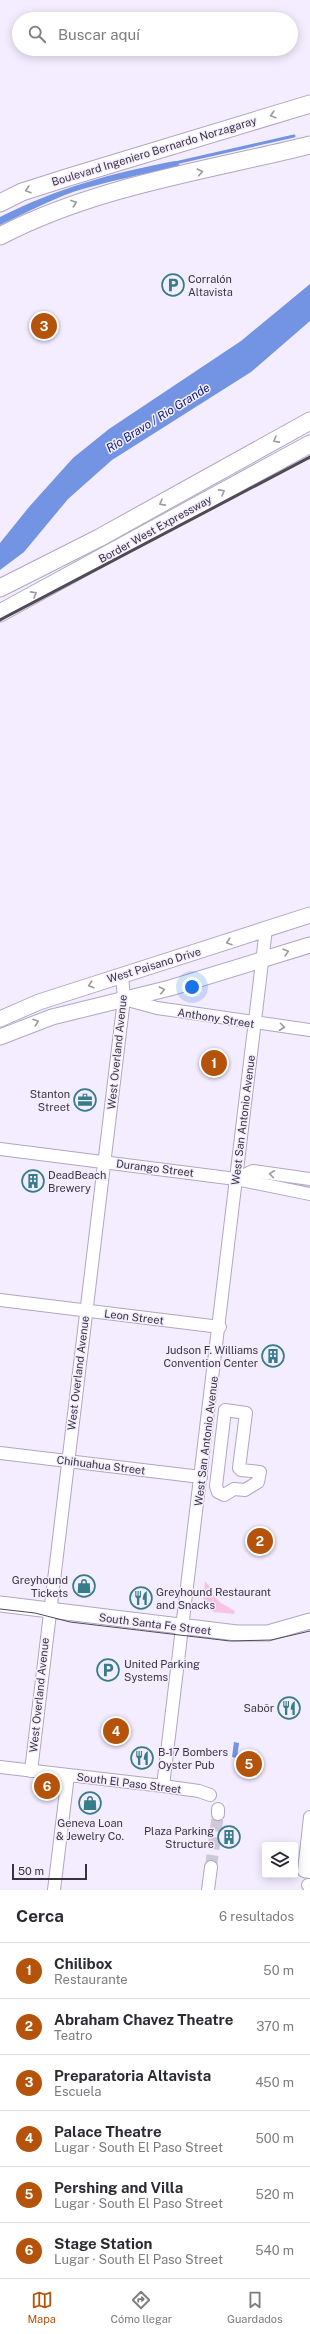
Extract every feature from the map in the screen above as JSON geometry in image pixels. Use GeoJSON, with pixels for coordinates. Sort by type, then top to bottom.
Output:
{"type":"FeatureCollection","features":[{"type":"Feature","properties":{"kind":"highway","name":"Boulevard Ingeniero Bernardo Norzagaray"},"geometry":{"type":"LineString","coordinates":[[0,203],[22,192],[310,104]]}},
{"type":"Feature","properties":{"kind":"highway"},"geometry":{"type":"LineString","coordinates":[[0,236],[54,211],[108,192],[310,145]]}},
{"type":"Feature","properties":{"kind":"highway","name":"Border West Expressway"},"geometry":{"type":"LineString","coordinates":[[0,588],[99,538],[310,421]]}},
{"type":"Feature","properties":{"kind":"highway","name":"Border West Expressway"},"geometry":{"type":"LineString","coordinates":[[0,613],[310,444]]}},
{"type":"Feature","properties":{"kind":"main road","name":"West Paisano Drive"},"geometry":{"type":"LineString","coordinates":[[0,1019],[39,1002],[310,915]]}},
{"type":"Feature","properties":{"kind":"main road","name":"West Paisano Drive"},"geometry":{"type":"LineString","coordinates":[[0,1037],[34,1022],[170,988],[310,945]]}},
{"type":"Feature","properties":{"kind":"main road","name":"South Santa Fe Street"},"geometry":{"type":"LineString","coordinates":[[0,1604],[223,1632],[260,1633],[310,1621]]}},
{"type":"Feature","properties":{"kind":"street","name":"West San Antonio Avenue"},"geometry":{"type":"LineString","coordinates":[[163,1786],[184,1627],[266,929]]}},
{"type":"Feature","properties":{"kind":"street","name":"West Overland Avenue"},"geometry":{"type":"LineString","coordinates":[[31,1771],[49,1610],[124,999],[122,976]]}},
{"type":"Feature","properties":{"kind":"street","name":"Anthony Street"},"geometry":{"type":"LineString","coordinates":[[124,999],[157,1008],[254,1024],[310,1030]]}},
{"type":"Feature","properties":{"kind":"street","name":"Durango Street"},"geometry":{"type":"LineString","coordinates":[[0,1149],[236,1179],[310,1194]]}},
{"type":"Feature","properties":{"kind":"street"},"geometry":{"type":"LineString","coordinates":[[236,1179],[253,1172],[310,1179]]}},
{"type":"Feature","properties":{"kind":"street","name":"Leon Street"},"geometry":{"type":"LineString","coordinates":[[0,1300],[220,1327]]}},
{"type":"Feature","properties":{"kind":"street"},"geometry":{"type":"LineString","coordinates":[[225,1410],[246,1413],[239,1468],[241,1470],[260,1472],[258,1482],[245,1490],[234,1488],[222,1495],[218,1492],[216,1486],[225,1410]]}},
{"type":"Feature","properties":{"kind":"street","name":"Chihuahua Street"},"geometry":{"type":"LineString","coordinates":[[0,1453],[201,1477]]}},
{"type":"Feature","properties":{"kind":"street","name":"South El Paso Street"},"geometry":{"type":"LineString","coordinates":[[0,1767],[163,1786],[199,1791],[210,1795]]}},
{"type":"Feature","properties":{"kind":"street"},"geometry":{"type":"LineString","coordinates":[[54,1890],[68,1775]]}},
{"type":"Feature","properties":{"kind":"street"},"geometry":{"type":"LineString","coordinates":[[310,1817],[304,1871],[310,1872]]}},
{"type":"Feature","properties":{"kind":"street"},"geometry":{"type":"LineString","coordinates":[[208,1890],[211,1867]]}},
{"type":"Feature","properties":{"kind":"shaded area"},"geometry":{"type":"Polygon","coordinates":[[[205,1581],[211,1588],[209,1591],[221,1603],[235,1611],[234,1614],[214,1612],[205,1607],[203,1601],[205,1581]]]}},
{"type":"Feature","properties":{"kind":"water"},"geometry":{"type":"Polygon","coordinates":[[[175,161],[181,166],[113,181],[73,192],[45,203],[0,225],[0,217],[64,190],[107,176],[175,161]]]}},
{"type":"Feature","properties":{"kind":"water","name":"Río Bravo / Rio Grande"},"geometry":{"type":"Polygon","coordinates":[[[310,284],[310,321],[251,372],[112,460],[68,499],[24,552],[0,570],[0,543],[29,507],[73,458],[109,429],[241,341],[310,284]]]}},
{"type":"Feature","properties":{"kind":"water"},"geometry":{"type":"Polygon","coordinates":[[[234,1742],[239,1743],[237,1758],[232,1757],[234,1742]]]}},
{"type":"Feature","properties":{"kind":"waterway"},"geometry":{"type":"LineString","coordinates":[[175,163],[294,136]]}},
{"type":"Feature","properties":{"kind":"tunnel"},"geometry":{"type":"LineString","coordinates":[[211,1867],[218,1814]]}},
{"type":"Feature","properties":{"kind":"tram line"},"geometry":{"type":"LineString","coordinates":[[0,1609],[35,1613],[70,1622],[230,1641],[271,1640],[310,1631]]}},
{"type":"Feature","properties":{"kind":"railway"},"geometry":{"type":"LineString","coordinates":[[0,620],[310,457]]}},
{"type":"Feature","properties":{"kind":"place","name":"Corralón Altavista"},"geometry":{"type":"Point","coordinates":[173,285]}},
{"type":"Feature","properties":{"kind":"place","name":"Preparatoria Altavista"},"geometry":{"type":"Point","coordinates":[44,326]}},
{"type":"Feature","properties":{"kind":"place","name":"Chilibox"},"geometry":{"type":"Point","coordinates":[214,1063]}},
{"type":"Feature","properties":{"kind":"place","name":"Stanton Street"},"geometry":{"type":"Point","coordinates":[85,1100]}},
{"type":"Feature","properties":{"kind":"place","name":"DeadBeach Brewery"},"geometry":{"type":"Point","coordinates":[33,1181]}},
{"type":"Feature","properties":{"kind":"place","name":"Judson F. Williams Convention Center"},"geometry":{"type":"Point","coordinates":[273,1356]}},
{"type":"Feature","properties":{"kind":"place","name":"Abraham Chavez Theatre"},"geometry":{"type":"Point","coordinates":[260,1541]}},
{"type":"Feature","properties":{"kind":"place","name":"Greyhound Tickets"},"geometry":{"type":"Point","coordinates":[84,1586]}},
{"type":"Feature","properties":{"kind":"place","name":"Greyhound Restaurant and Snacks"},"geometry":{"type":"Point","coordinates":[141,1598]}},
{"type":"Feature","properties":{"kind":"place","name":"United Parking Systems"},"geometry":{"type":"Point","coordinates":[108,1670]}},
{"type":"Feature","properties":{"kind":"place","name":"Sabōr"},"geometry":{"type":"Point","coordinates":[289,1708]}},
{"type":"Feature","properties":{"kind":"place","name":"Palace Theatre"},"geometry":{"type":"Point","coordinates":[116,1731]}},
{"type":"Feature","properties":{"kind":"place","name":"B-17 Bombers Oyster Pub"},"geometry":{"type":"Point","coordinates":[142,1758]}},
{"type":"Feature","properties":{"kind":"place","name":"Pershing and Villa"},"geometry":{"type":"Point","coordinates":[249,1764]}},
{"type":"Feature","properties":{"kind":"place","name":"Stage Station"},"geometry":{"type":"Point","coordinates":[47,1786]}},
{"type":"Feature","properties":{"kind":"place","name":"Geneva Loan & Jewelry Co."},"geometry":{"type":"Point","coordinates":[90,1803]}},
{"type":"Feature","properties":{"kind":"place","name":"Plaza Parking Structure"},"geometry":{"type":"Point","coordinates":[229,1837]}}]}
